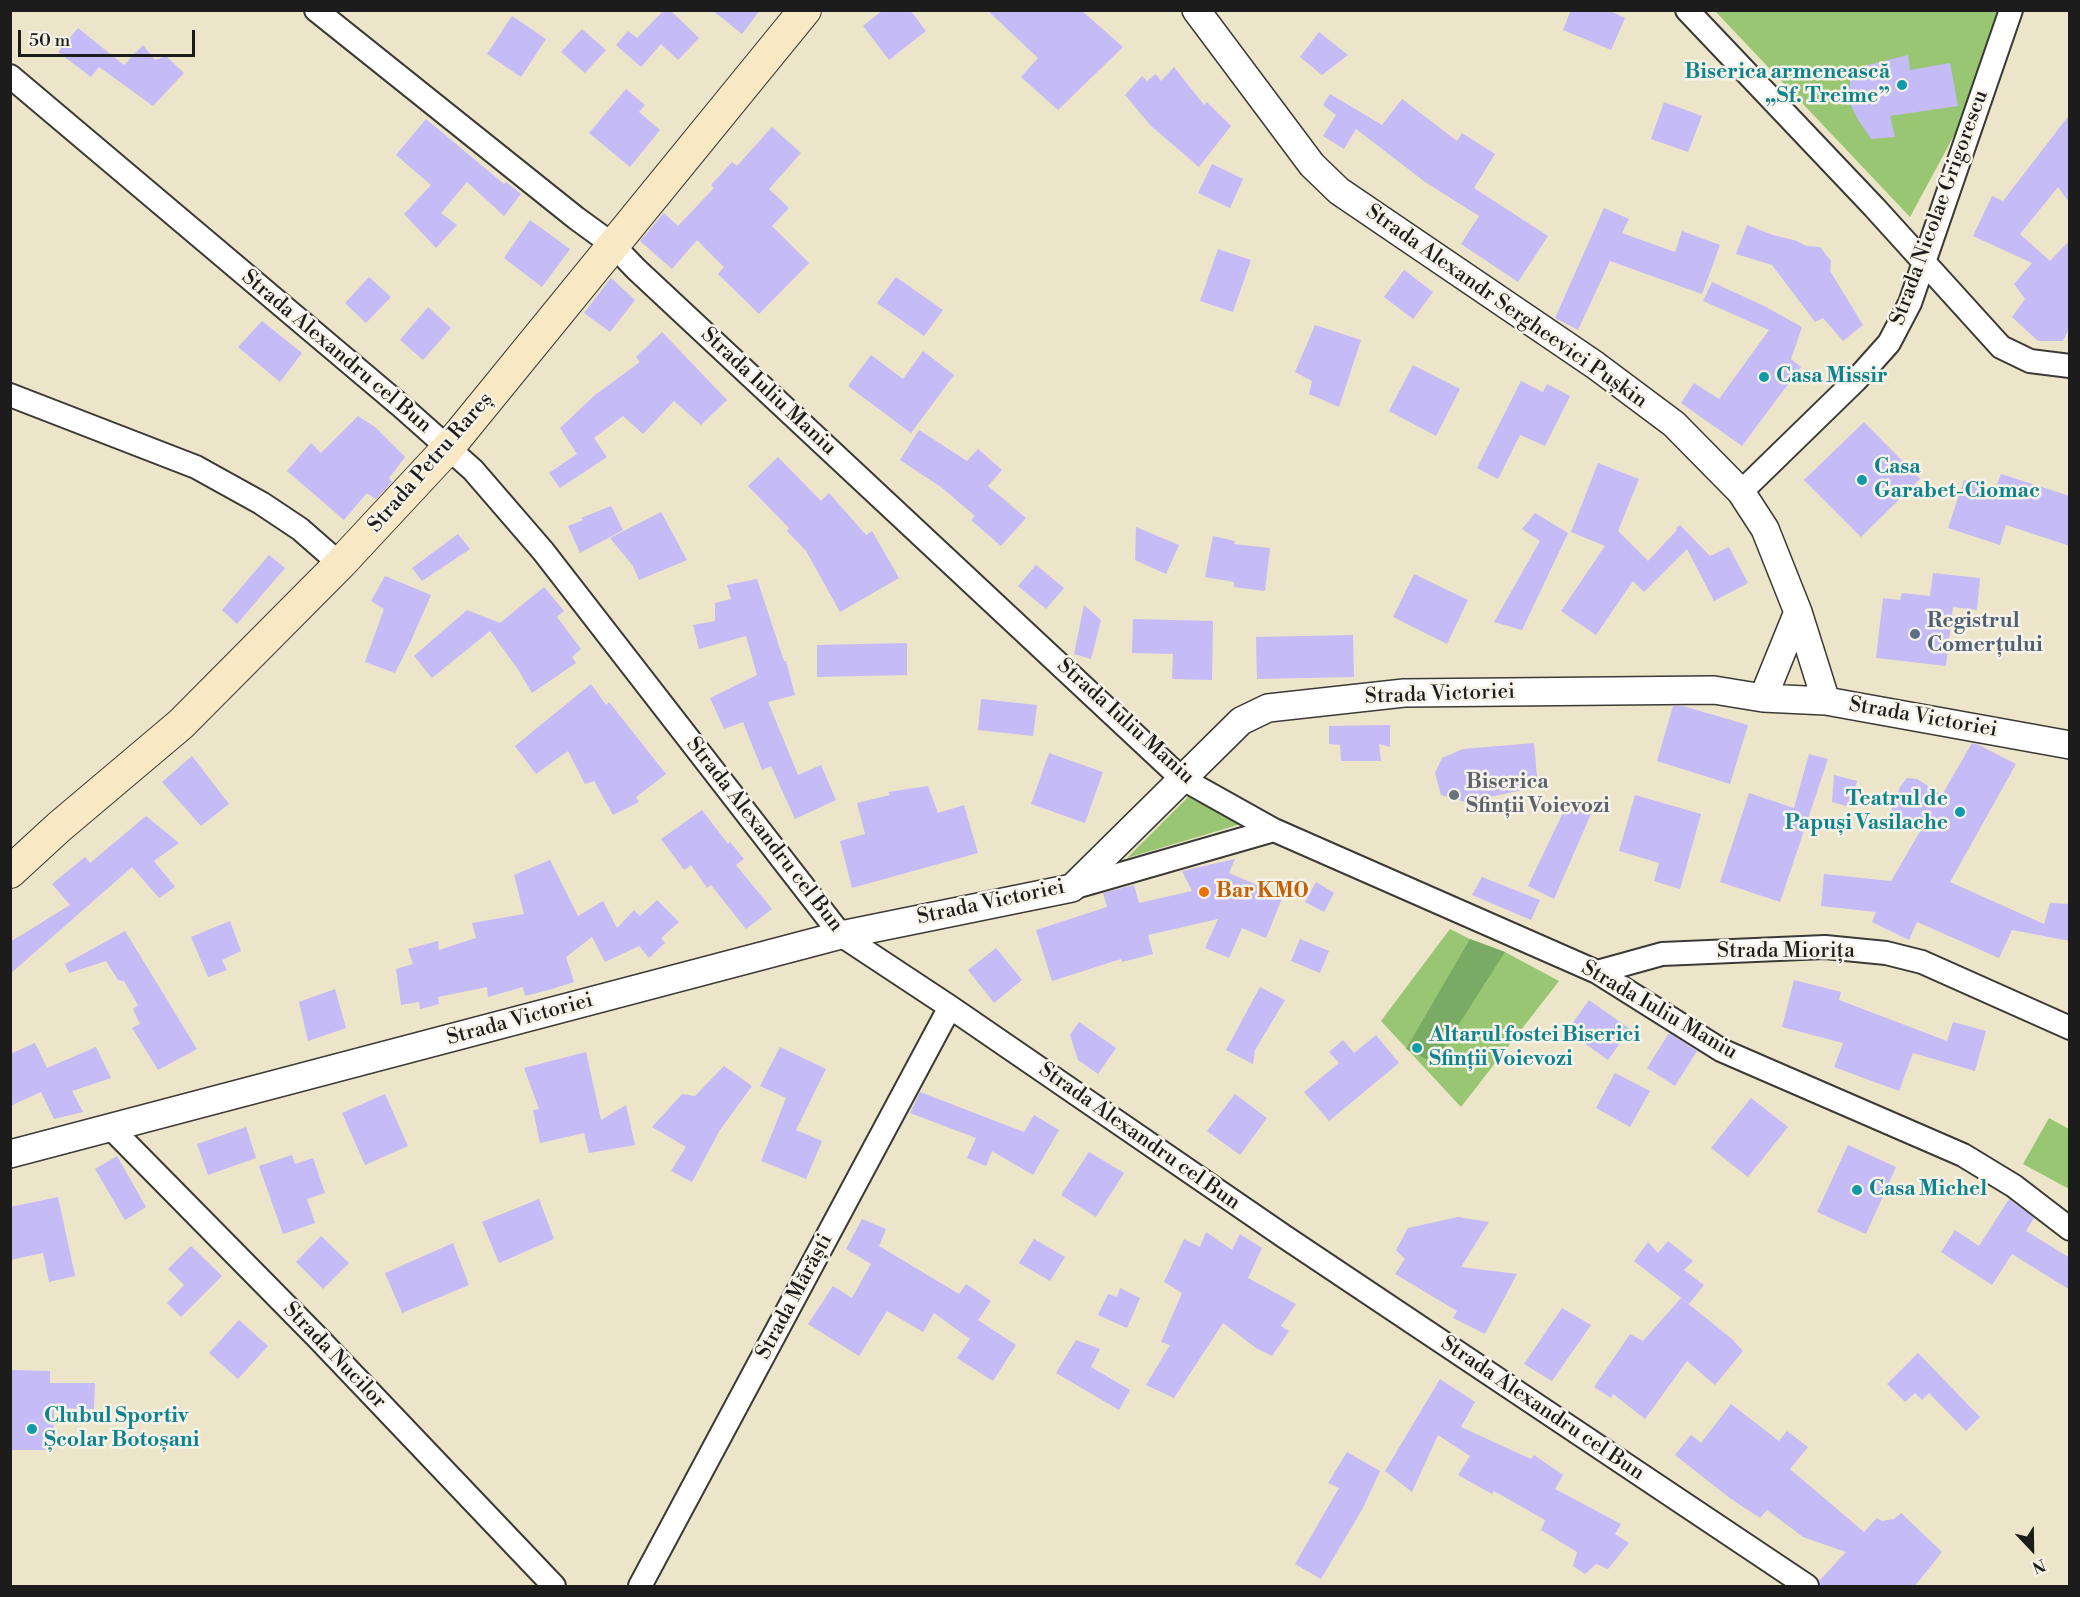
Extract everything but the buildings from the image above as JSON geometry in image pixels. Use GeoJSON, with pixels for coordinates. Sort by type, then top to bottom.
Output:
{"type":"FeatureCollection","features":[{"type":"Feature","properties":{"kind":"main road","name":"Strada Petru Rareș"},"geometry":{"type":"LineString","coordinates":[[10,872],[59,827],[181,724],[340,564],[448,447],[805,10]]}},
{"type":"Feature","properties":{"kind":"street","name":"Strada Iuliu Maniu"},"geometry":{"type":"LineString","coordinates":[[316,10],[613,245],[1181,778],[1274,830],[1597,972],[1721,1050],[1963,1155],[2014,1186],[2070,1229]]}},
{"type":"Feature","properties":{"kind":"street","name":"Strada Alexandr Sergheevici Pușkin"},"geometry":{"type":"LineString","coordinates":[[1196,10],[1312,165],[1339,191],[1595,365],[1674,424],[1741,492],[1765,529],[1797,612],[1826,701]]}},
{"type":"Feature","properties":{"kind":"street"},"geometry":{"type":"LineString","coordinates":[[1687,10],[1924,261],[2001,347],[2030,361],[2070,366]]}},
{"type":"Feature","properties":{"kind":"street","name":"Strada Nicolae Grigorescu"},"geometry":{"type":"LineString","coordinates":[[1741,492],[1856,380],[1889,343],[1910,303],[2011,10]]}},
{"type":"Feature","properties":{"kind":"street","name":"Strada Alexandru cel Bun"},"geometry":{"type":"LineString","coordinates":[[10,76],[473,470],[543,551],[841,935],[1285,1237],[1807,1587]]}},
{"type":"Feature","properties":{"kind":"street"},"geometry":{"type":"LineString","coordinates":[[10,395],[196,467],[261,503],[300,529],[340,564]]}},
{"type":"Feature","properties":{"kind":"street"},"geometry":{"type":"LineString","coordinates":[[1763,698],[1797,612]]}},
{"type":"Feature","properties":{"kind":"street","name":"Strada Victoriei"},"geometry":{"type":"LineString","coordinates":[[10,1154],[841,935],[1072,888],[1241,720],[1268,708],[1404,693],[1714,690],[1763,698],[1826,701],[2070,745]]}},
{"type":"Feature","properties":{"kind":"street"},"geometry":{"type":"LineString","coordinates":[[1072,888],[1274,830]]}},
{"type":"Feature","properties":{"kind":"street","name":"Strada Miorița"},"geometry":{"type":"LineString","coordinates":[[1597,972],[1662,954],[1825,947],[1886,953],[1922,962],[2070,1028]]}},
{"type":"Feature","properties":{"kind":"street","name":"Strada Mărăști"},"geometry":{"type":"LineString","coordinates":[[640,1587],[950,1007]]}},
{"type":"Feature","properties":{"kind":"street","name":"Strada Nucilor"},"geometry":{"type":"LineString","coordinates":[[111,1128],[316,1336],[554,1587]]}},
{"type":"Feature","properties":{"kind":"green space"},"geometry":{"type":"Polygon","coordinates":[[[1715,11],[2000,11],[1964,117],[1910,217],[1715,11]]]}},
{"type":"Feature","properties":{"kind":"green space"},"geometry":{"type":"Polygon","coordinates":[[[1188,797],[1241,824],[1127,858],[1188,797]]]}},
{"type":"Feature","properties":{"kind":"green space"},"geometry":{"type":"Polygon","coordinates":[[[1450,929],[1505,952],[1559,981],[1461,1107],[1381,1021],[1450,929]]]}},
{"type":"Feature","properties":{"kind":"green space"},"geometry":{"type":"Polygon","coordinates":[[[1470,939],[1505,952],[1434,1063],[1406,1049],[1470,939]]]}},
{"type":"Feature","properties":{"kind":"green space"},"geometry":{"type":"Polygon","coordinates":[[[2049,1118],[2069,1129],[2069,1189],[2023,1164],[2049,1118]]]}},
{"type":"Feature","properties":{"kind":"place","name":"Biserica armenească „Sf. Treime”"},"geometry":{"type":"Point","coordinates":[1902,85]}},
{"type":"Feature","properties":{"kind":"place","name":"Casa Missir"},"geometry":{"type":"Point","coordinates":[1764,377]}},
{"type":"Feature","properties":{"kind":"place","name":"Casa Garabet-Ciomac"},"geometry":{"type":"Point","coordinates":[1862,480]}},
{"type":"Feature","properties":{"kind":"place","name":"Registrul Comerțului"},"geometry":{"type":"Point","coordinates":[1915,634]}},
{"type":"Feature","properties":{"kind":"place","name":"Biserica Sfinții Voievozi"},"geometry":{"type":"Point","coordinates":[1454,795]}},
{"type":"Feature","properties":{"kind":"place","name":"Teatrul de Papuși Vasilache"},"geometry":{"type":"Point","coordinates":[1960,812]}},
{"type":"Feature","properties":{"kind":"place","name":"Bar KM0"},"geometry":{"type":"Point","coordinates":[1204,892]}},
{"type":"Feature","properties":{"kind":"place","name":"Altarul fostei Biserici Sfinții Voievozi"},"geometry":{"type":"Point","coordinates":[1417,1048]}},
{"type":"Feature","properties":{"kind":"place","name":"Casa Michel"},"geometry":{"type":"Point","coordinates":[1857,1190]}},
{"type":"Feature","properties":{"kind":"place","name":"Clubul Sportiv Școlar Botoșani"},"geometry":{"type":"Point","coordinates":[32,1429]}}]}
